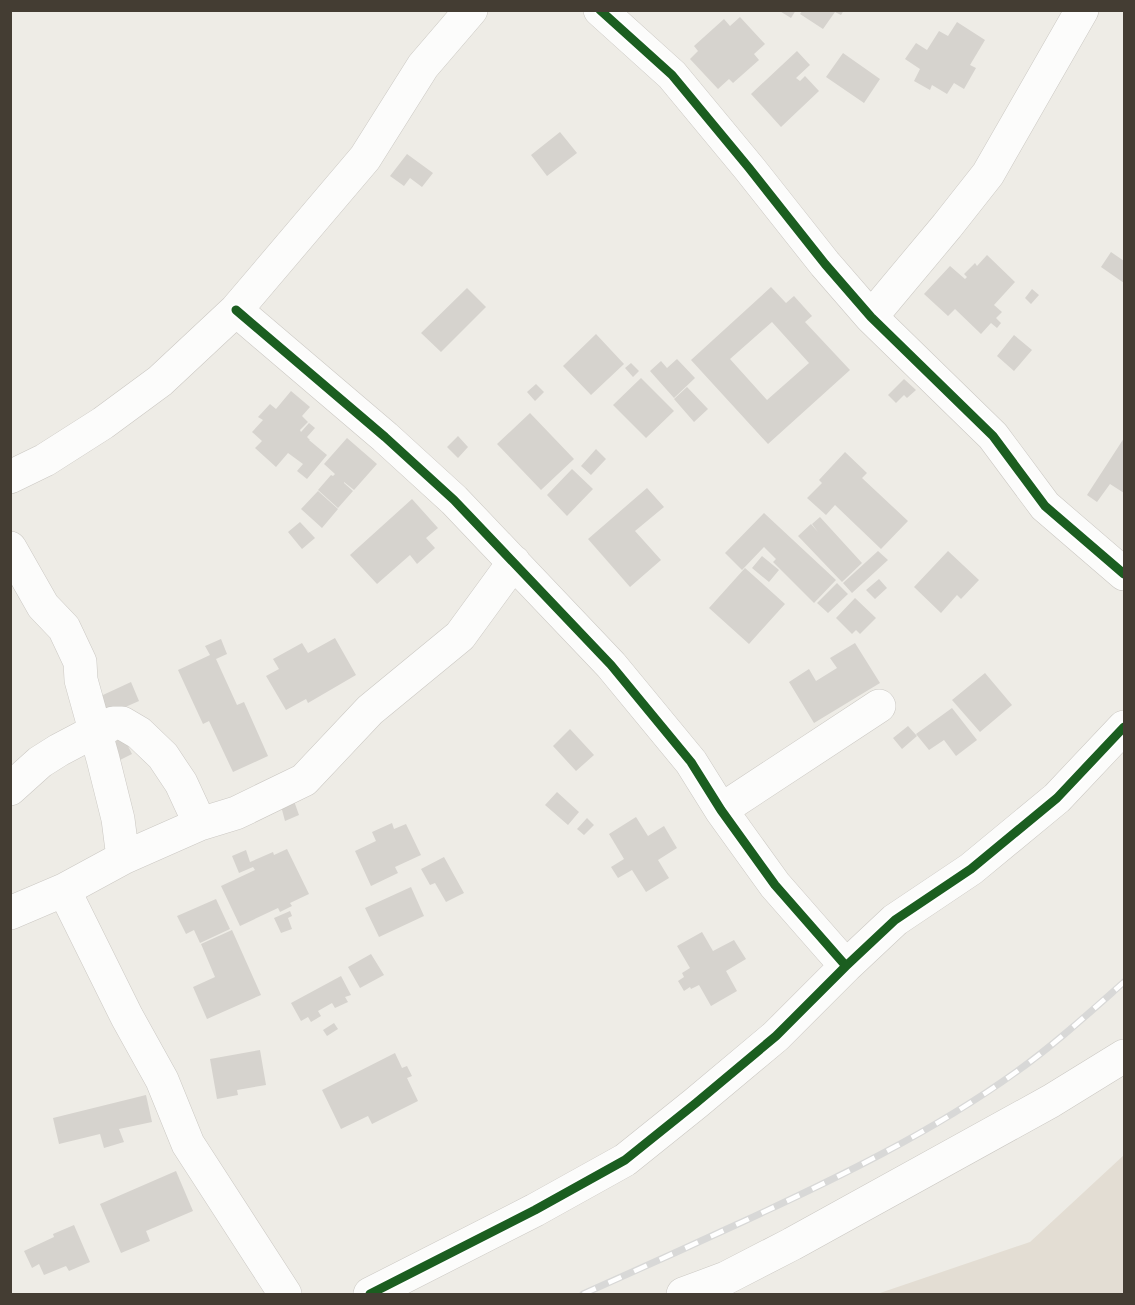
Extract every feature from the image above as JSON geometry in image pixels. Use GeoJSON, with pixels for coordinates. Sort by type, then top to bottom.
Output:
{"type":"FeatureCollection","features":[{"type":"Feature","properties":{"kind":"street"},"geometry":{"type":"LineString","coordinates":[[10,477],[45,460],[103,423],[160,381],[236,310],[365,158],[423,66],[471,10]]}},
{"type":"Feature","properties":{"kind":"street"},"geometry":{"type":"LineString","coordinates":[[600,10],[672,75],[825,264],[871,317],[993,436],[1045,506],[1125,574]]}},
{"type":"Feature","properties":{"kind":"street"},"geometry":{"type":"LineString","coordinates":[[871,317],[988,174],[1082,10]]}},
{"type":"Feature","properties":{"kind":"street"},"geometry":{"type":"LineString","coordinates":[[236,310],[385,437],[454,500],[611,665],[691,762],[721,810],[775,885],[846,966]]}},
{"type":"Feature","properties":{"kind":"street"},"geometry":{"type":"LineString","coordinates":[[10,548],[43,606],[64,628],[80,662],[81,680],[104,759],[118,819],[123,858]]}},
{"type":"Feature","properties":{"kind":"street"},"geometry":{"type":"LineString","coordinates":[[10,913],[64,890],[123,858],[200,824],[236,813],[304,780],[370,710],[460,636],[514,562]]}},
{"type":"Feature","properties":{"kind":"street"},"geometry":{"type":"LineString","coordinates":[[721,810],[879,706]]}},
{"type":"Feature","properties":{"kind":"street"},"geometry":{"type":"LineString","coordinates":[[10,789],[40,762],[95,730],[102,730],[113,723],[122,723],[139,733],[163,756],[181,783],[200,824]]}},
{"type":"Feature","properties":{"kind":"street"},"geometry":{"type":"LineString","coordinates":[[385,1291],[625,1160],[776,1036],[895,920],[971,869],[1057,798],[1125,727]]}},
{"type":"Feature","properties":{"kind":"street"},"geometry":{"type":"LineString","coordinates":[[64,890],[127,1017],[162,1080],[188,1144],[285,1294]]}},
{"type":"Feature","properties":{"kind":"street"},"geometry":{"type":"LineString","coordinates":[[683,1294],[726,1278],[792,1244],[1051,1101],[1125,1056]]}},
{"type":"Feature","properties":{"kind":"shaded area"},"geometry":{"type":"Polygon","coordinates":[[[1124,1155],[1124,1294],[877,1294],[1030,1242],[1124,1155]]]}},
{"type":"Feature","properties":{"kind":"building"},"geometry":{"type":"Polygon","coordinates":[[[778,10],[796,10],[791,18],[778,10]]]}},
{"type":"Feature","properties":{"kind":"building"},"geometry":{"type":"Polygon","coordinates":[[[803,10],[844,10],[841,15],[835,12],[823,29],[800,14],[803,10]]]}},
{"type":"Feature","properties":{"kind":"building"},"geometry":{"type":"Polygon","coordinates":[[[740,17],[765,44],[754,54],[759,60],[733,83],[729,79],[718,89],[690,59],[698,51],[694,46],[724,19],[730,26],[740,17]]]}},
{"type":"Feature","properties":{"kind":"building"},"geometry":{"type":"Polygon","coordinates":[[[957,22],[985,40],[970,65],[976,68],[964,89],[954,83],[947,94],[932,85],[930,90],[914,81],[920,69],[905,59],[916,43],[927,50],[939,31],[948,36],[957,22]]]}},
{"type":"Feature","properties":{"kind":"building"},"geometry":{"type":"Polygon","coordinates":[[[797,51],[810,65],[796,78],[800,81],[805,76],[819,91],[781,127],[751,94],[797,51]]]}},
{"type":"Feature","properties":{"kind":"building"},"geometry":{"type":"Polygon","coordinates":[[[843,53],[880,79],[864,103],[826,77],[843,53]]]}},
{"type":"Feature","properties":{"kind":"building"},"geometry":{"type":"Polygon","coordinates":[[[560,132],[577,153],[547,176],[531,155],[560,132]]]}},
{"type":"Feature","properties":{"kind":"building"},"geometry":{"type":"Polygon","coordinates":[[[407,154],[433,173],[422,187],[410,178],[404,186],[390,176],[407,154]]]}},
{"type":"Feature","properties":{"kind":"building"},"geometry":{"type":"Polygon","coordinates":[[[1111,252],[1124,261],[1124,283],[1101,267],[1111,252]]]}},
{"type":"Feature","properties":{"kind":"building"},"geometry":{"type":"Polygon","coordinates":[[[987,255],[1015,282],[994,305],[1002,312],[996,318],[1001,323],[997,328],[991,323],[981,334],[955,309],[948,316],[924,294],[950,266],[965,279],[967,277],[964,274],[975,263],[977,266],[987,255]]]}},
{"type":"Feature","properties":{"kind":"building"},"geometry":{"type":"Polygon","coordinates":[[[771,287],[786,303],[794,296],[812,316],[805,322],[850,370],[768,444],[691,360],[771,287]],[[772,322],[730,359],[767,400],[809,363],[772,322]]]}},
{"type":"Feature","properties":{"kind":"building"},"geometry":{"type":"Polygon","coordinates":[[[467,288],[486,307],[441,352],[421,333],[467,288]]]}},
{"type":"Feature","properties":{"kind":"building"},"geometry":{"type":"Polygon","coordinates":[[[1032,289],[1039,295],[1031,304],[1025,298],[1032,289]]]}},
{"type":"Feature","properties":{"kind":"building"},"geometry":{"type":"Polygon","coordinates":[[[596,334],[624,364],[591,395],[563,366],[596,334]]]}},
{"type":"Feature","properties":{"kind":"building"},"geometry":{"type":"Polygon","coordinates":[[[1014,335],[1032,350],[1014,371],[997,356],[1014,335]]]}},
{"type":"Feature","properties":{"kind":"building"},"geometry":{"type":"Polygon","coordinates":[[[677,359],[695,378],[674,398],[650,371],[661,361],[667,368],[677,359]]]}},
{"type":"Feature","properties":{"kind":"building"},"geometry":{"type":"Polygon","coordinates":[[[631,363],[639,371],[633,377],[625,368],[631,363]]]}},
{"type":"Feature","properties":{"kind":"building"},"geometry":{"type":"Polygon","coordinates":[[[641,378],[674,411],[646,438],[613,405],[641,378]]]}},
{"type":"Feature","properties":{"kind":"building"},"geometry":{"type":"Polygon","coordinates":[[[904,379],[916,390],[907,398],[904,395],[896,403],[888,395],[904,379]]]}},
{"type":"Feature","properties":{"kind":"building"},"geometry":{"type":"Polygon","coordinates":[[[536,384],[544,392],[535,401],[527,392],[536,384]]]}},
{"type":"Feature","properties":{"kind":"building"},"geometry":{"type":"Polygon","coordinates":[[[687,387],[708,409],[694,422],[674,399],[687,387]]]}},
{"type":"Feature","properties":{"kind":"building"},"geometry":{"type":"Polygon","coordinates":[[[291,391],[310,407],[302,416],[308,422],[300,430],[301,432],[309,423],[315,428],[307,437],[327,455],[307,479],[297,471],[303,464],[288,453],[276,467],[255,448],[262,441],[252,432],[263,420],[258,417],[270,404],[276,409],[291,391]]]}},
{"type":"Feature","properties":{"kind":"building"},"geometry":{"type":"Polygon","coordinates":[[[530,413],[574,459],[541,490],[497,444],[530,413]]]}},
{"type":"Feature","properties":{"kind":"building"},"geometry":{"type":"Polygon","coordinates":[[[458,436],[468,447],[458,458],[447,447],[458,436]]]}},
{"type":"Feature","properties":{"kind":"building"},"geometry":{"type":"Polygon","coordinates":[[[347,438],[377,464],[354,490],[344,482],[353,491],[338,508],[318,490],[331,475],[335,474],[324,464],[347,438]]]}},
{"type":"Feature","properties":{"kind":"building"},"geometry":{"type":"Polygon","coordinates":[[[1124,438],[1124,493],[1110,484],[1097,502],[1087,495],[1124,438]]]}},
{"type":"Feature","properties":{"kind":"building"},"geometry":{"type":"Polygon","coordinates":[[[596,449],[606,459],[591,475],[581,466],[596,449]]]}},
{"type":"Feature","properties":{"kind":"building"},"geometry":{"type":"Polygon","coordinates":[[[845,452],[867,473],[862,478],[908,521],[881,549],[835,505],[826,515],[807,498],[822,483],[819,480],[845,452]]]}},
{"type":"Feature","properties":{"kind":"building"},"geometry":{"type":"Polygon","coordinates":[[[572,469],[593,489],[567,516],[547,495],[572,469]]]}},
{"type":"Feature","properties":{"kind":"building"},"geometry":{"type":"Polygon","coordinates":[[[647,488],[664,507],[635,531],[661,560],[630,587],[588,539],[647,488]]]}},
{"type":"Feature","properties":{"kind":"building"},"geometry":{"type":"Polygon","coordinates":[[[318,491],[338,509],[322,528],[301,509],[318,491]]]}},
{"type":"Feature","properties":{"kind":"building"},"geometry":{"type":"Polygon","coordinates":[[[412,499],[438,528],[426,538],[435,548],[417,564],[410,555],[377,584],[350,555],[412,499]]]}},
{"type":"Feature","properties":{"kind":"building"},"geometry":{"type":"Polygon","coordinates":[[[764,513],[836,580],[814,603],[773,562],[776,559],[764,547],[742,570],[725,553],[764,513]]]}},
{"type":"Feature","properties":{"kind":"building"},"geometry":{"type":"Polygon","coordinates":[[[820,517],[862,563],[842,582],[798,536],[811,524],[818,532],[812,524],[820,517]]]}},
{"type":"Feature","properties":{"kind":"building"},"geometry":{"type":"Polygon","coordinates":[[[300,522],[315,538],[302,549],[288,532],[300,522]]]}},
{"type":"Feature","properties":{"kind":"building"},"geometry":{"type":"Polygon","coordinates":[[[878,551],[888,560],[852,593],[843,583],[878,551]]]}},
{"type":"Feature","properties":{"kind":"building"},"geometry":{"type":"Polygon","coordinates":[[[948,551],[979,580],[961,599],[957,595],[941,613],[914,587],[948,551]]]}},
{"type":"Feature","properties":{"kind":"building"},"geometry":{"type":"Polygon","coordinates":[[[762,556],[779,570],[769,582],[752,568],[762,556]]]}},
{"type":"Feature","properties":{"kind":"building"},"geometry":{"type":"Polygon","coordinates":[[[745,568],[785,604],[749,644],[709,608],[745,568]]]}},
{"type":"Feature","properties":{"kind":"building"},"geometry":{"type":"Polygon","coordinates":[[[879,579],[887,588],[875,599],[866,590],[879,579]]]}},
{"type":"Feature","properties":{"kind":"building"},"geometry":{"type":"Polygon","coordinates":[[[837,583],[848,594],[828,613],[817,603],[837,583]]]}},
{"type":"Feature","properties":{"kind":"building"},"geometry":{"type":"Polygon","coordinates":[[[855,598],[876,618],[860,634],[856,630],[852,634],[836,618],[855,598]]]}},
{"type":"Feature","properties":{"kind":"building"},"geometry":{"type":"Polygon","coordinates":[[[335,638],[356,675],[308,703],[306,699],[286,710],[266,676],[279,669],[273,659],[302,643],[308,653],[335,638]]]}},
{"type":"Feature","properties":{"kind":"building"},"geometry":{"type":"Polygon","coordinates":[[[221,639],[227,654],[216,659],[237,705],[244,702],[268,756],[233,772],[209,721],[203,724],[178,670],[210,655],[205,646],[221,639]]]}},
{"type":"Feature","properties":{"kind":"building"},"geometry":{"type":"Polygon","coordinates":[[[855,643],[880,683],[814,723],[789,682],[809,669],[816,681],[837,668],[830,658],[855,643]]]}},
{"type":"Feature","properties":{"kind":"building"},"geometry":{"type":"Polygon","coordinates":[[[985,673],[1012,705],[980,732],[952,700],[985,673]]]}},
{"type":"Feature","properties":{"kind":"building"},"geometry":{"type":"Polygon","coordinates":[[[131,682],[139,701],[98,719],[90,701],[131,682]]]}},
{"type":"Feature","properties":{"kind":"building"},"geometry":{"type":"Polygon","coordinates":[[[952,708],[977,740],[956,756],[944,740],[929,750],[916,734],[952,708]]]}},
{"type":"Feature","properties":{"kind":"building"},"geometry":{"type":"Polygon","coordinates":[[[122,726],[132,754],[116,762],[103,737],[122,726]]]}},
{"type":"Feature","properties":{"kind":"building"},"geometry":{"type":"Polygon","coordinates":[[[908,726],[917,736],[902,749],[893,738],[908,726]]]}},
{"type":"Feature","properties":{"kind":"building"},"geometry":{"type":"Polygon","coordinates":[[[570,729],[594,755],[576,771],[553,746],[570,729]]]}},
{"type":"Feature","properties":{"kind":"building"},"geometry":{"type":"Polygon","coordinates":[[[557,792],[579,812],[568,825],[545,805],[557,792]]]}},
{"type":"Feature","properties":{"kind":"building"},"geometry":{"type":"Polygon","coordinates":[[[294,801],[299,815],[285,821],[281,806],[294,801]]]}},
{"type":"Feature","properties":{"kind":"building"},"geometry":{"type":"Polygon","coordinates":[[[636,817],[648,836],[664,826],[677,848],[658,860],[669,878],[646,892],[632,870],[618,878],[611,867],[624,859],[609,834],[636,817]]]}},
{"type":"Feature","properties":{"kind":"building"},"geometry":{"type":"Polygon","coordinates":[[[587,818],[594,825],[584,835],[577,829],[587,818]]]}},
{"type":"Feature","properties":{"kind":"building"},"geometry":{"type":"Polygon","coordinates":[[[392,823],[394,829],[406,824],[421,855],[395,867],[398,873],[371,886],[355,851],[376,841],[372,832],[392,823]]]}},
{"type":"Feature","properties":{"kind":"building"},"geometry":{"type":"Polygon","coordinates":[[[287,849],[309,894],[290,903],[292,906],[280,912],[278,908],[240,926],[221,886],[255,870],[253,867],[239,873],[232,856],[246,850],[250,862],[273,852],[274,855],[287,849]]]}},
{"type":"Feature","properties":{"kind":"building"},"geometry":{"type":"Polygon","coordinates":[[[444,857],[464,893],[446,902],[435,883],[430,885],[421,869],[444,857]]]}},
{"type":"Feature","properties":{"kind":"building"},"geometry":{"type":"Polygon","coordinates":[[[411,887],[424,916],[379,937],[365,908],[411,887]]]}},
{"type":"Feature","properties":{"kind":"building"},"geometry":{"type":"Polygon","coordinates":[[[216,899],[230,929],[200,943],[194,930],[186,934],[177,916],[216,899]]]}},
{"type":"Feature","properties":{"kind":"building"},"geometry":{"type":"Polygon","coordinates":[[[290,911],[292,916],[288,918],[292,929],[281,933],[274,918],[290,911]]]}},
{"type":"Feature","properties":{"kind":"building"},"geometry":{"type":"Polygon","coordinates":[[[232,930],[261,995],[207,1019],[193,987],[215,977],[201,944],[232,930]]]}},
{"type":"Feature","properties":{"kind":"building"},"geometry":{"type":"Polygon","coordinates":[[[702,932],[713,951],[734,940],[746,959],[726,971],[737,991],[711,1006],[699,985],[684,991],[678,981],[684,977],[682,973],[690,968],[677,946],[702,932]]]}},
{"type":"Feature","properties":{"kind":"building"},"geometry":{"type":"Polygon","coordinates":[[[371,954],[384,975],[360,988],[348,967],[371,954]]]}},
{"type":"Feature","properties":{"kind":"building"},"geometry":{"type":"Polygon","coordinates":[[[341,976],[351,995],[345,997],[348,1002],[335,1008],[332,1003],[318,1011],[321,1016],[311,1022],[308,1017],[301,1021],[291,1003],[341,976]]]}},
{"type":"Feature","properties":{"kind":"building"},"geometry":{"type":"Polygon","coordinates":[[[334,1023],[338,1029],[327,1036],[323,1030],[334,1023]]]}},
{"type":"Feature","properties":{"kind":"building"},"geometry":{"type":"Polygon","coordinates":[[[260,1050],[266,1085],[237,1090],[238,1095],[217,1099],[210,1059],[260,1050]]]}},
{"type":"Feature","properties":{"kind":"building"},"geometry":{"type":"Polygon","coordinates":[[[395,1053],[402,1068],[407,1066],[412,1076],[407,1078],[418,1101],[372,1124],[368,1116],[341,1129],[322,1090],[395,1053]]]}},
{"type":"Feature","properties":{"kind":"building"},"geometry":{"type":"Polygon","coordinates":[[[146,1095],[152,1122],[119,1129],[124,1142],[104,1148],[100,1134],[59,1144],[53,1118],[146,1095]]]}},
{"type":"Feature","properties":{"kind":"building"},"geometry":{"type":"Polygon","coordinates":[[[176,1171],[193,1211],[146,1231],[150,1241],[121,1253],[100,1204],[176,1171]]]}},
{"type":"Feature","properties":{"kind":"building"},"geometry":{"type":"Polygon","coordinates":[[[74,1225],[90,1262],[69,1271],[66,1266],[44,1275],[39,1264],[32,1268],[24,1251],[74,1225]]]}},
{"type":"Feature","properties":{"kind":"railway"},"geometry":{"type":"LineString","coordinates":[[583,1294],[811,1189],[916,1135],[984,1094],[1030,1062],[1124,982]]}},
{"type":"Feature","properties":{"kind":"cycle path"},"geometry":{"type":"LineString","coordinates":[[600,10],[672,75],[825,264],[871,317],[993,436],[1045,506],[1124,574]]}},
{"type":"Feature","properties":{"kind":"cycle path"},"geometry":{"type":"LineString","coordinates":[[236,310],[385,437],[454,500],[611,665],[691,762],[721,810],[775,885],[846,966]]}},
{"type":"Feature","properties":{"kind":"cycle path"},"geometry":{"type":"LineString","coordinates":[[370,1294],[535,1210],[625,1160],[776,1036],[895,920],[971,869],[1057,798],[1124,727]]}}]}
